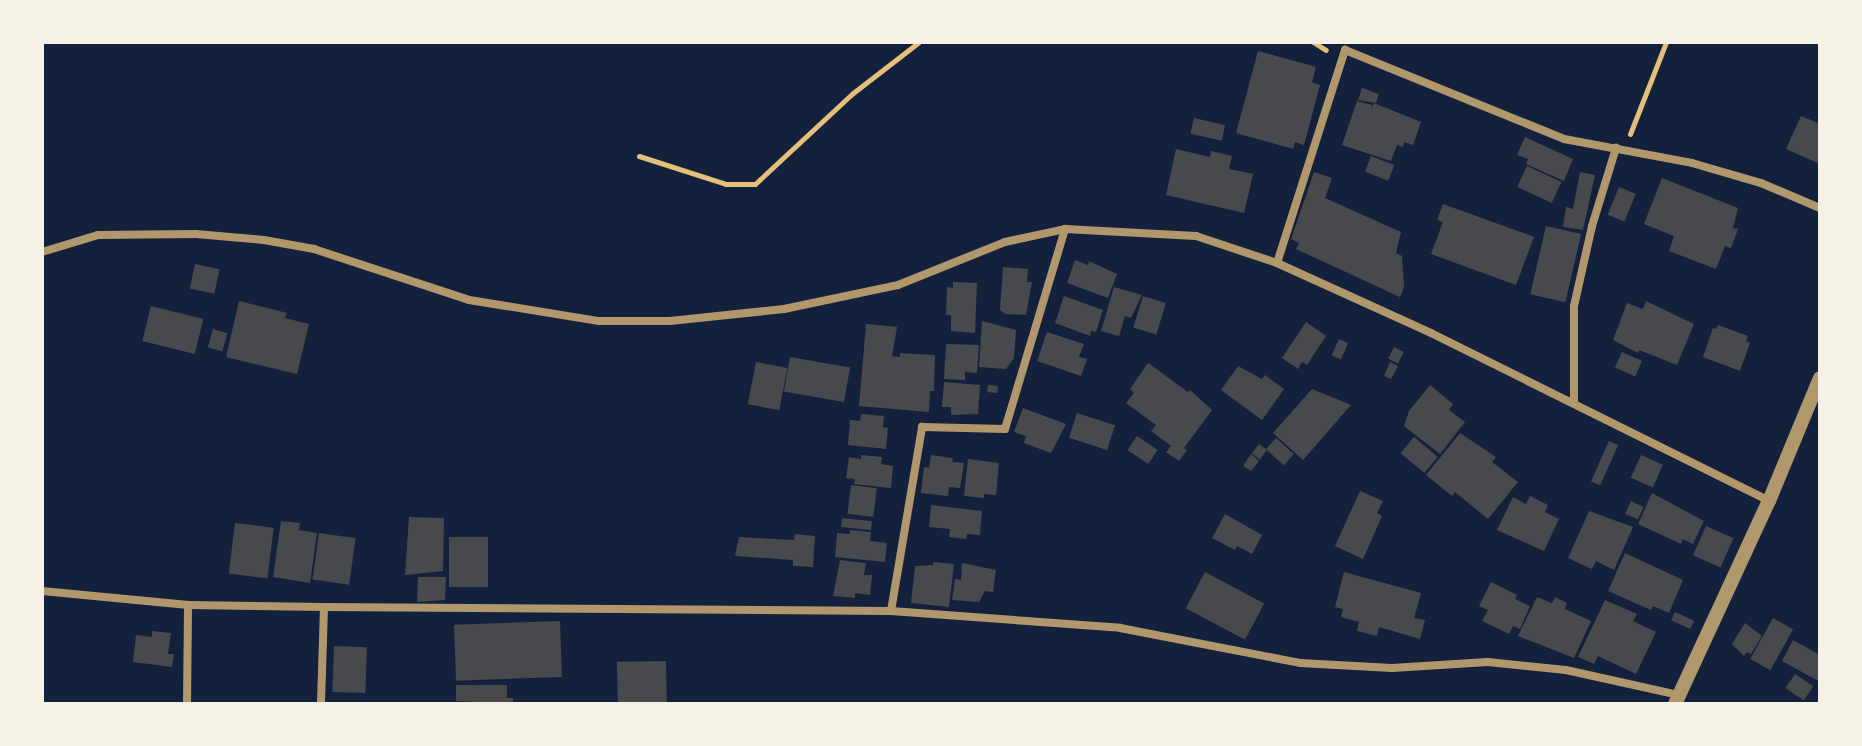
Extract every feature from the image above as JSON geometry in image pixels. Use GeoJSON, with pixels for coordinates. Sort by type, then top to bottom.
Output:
{"type":"FeatureCollection","features":[{"type":"Feature","properties":{"kind":"street"},"geometry":{"type":"LineString","coordinates":[[1277,263],[1345,50],[1564,139],[1692,163],[1761,183],[1820,208]]}},
{"type":"Feature","properties":{"kind":"street"},"geometry":{"type":"LineString","coordinates":[[1574,403],[1574,306],[1592,226],[1620,149]]}},
{"type":"Feature","properties":{"kind":"street"},"geometry":{"type":"LineString","coordinates":[[891,611],[922,427],[1005,429],[1065,229]]}},
{"type":"Feature","properties":{"kind":"street"},"geometry":{"type":"LineString","coordinates":[[42,252],[98,235],[196,234],[264,240],[314,249],[469,300],[599,321],[670,321],[784,309],[898,285],[1005,242],[1065,229],[1196,236],[1277,263],[1574,403],[1769,501]]}},
{"type":"Feature","properties":{"kind":"street"},"geometry":{"type":"LineString","coordinates":[[42,591],[188,605],[891,611],[1120,628],[1300,663],[1392,668],[1488,662],[1566,670],[1677,699],[1769,501],[1820,378]]}},
{"type":"Feature","properties":{"kind":"street"},"geometry":{"type":"LineString","coordinates":[[187,704],[188,605]]}},
{"type":"Feature","properties":{"kind":"street"},"geometry":{"type":"LineString","coordinates":[[321,704],[324,607]]}},
{"type":"Feature","properties":{"kind":"path"},"geometry":{"type":"LineString","coordinates":[[639,156],[726,184],[755,184],[853,93],[919,42]]}},
{"type":"Feature","properties":{"kind":"path"},"geometry":{"type":"LineString","coordinates":[[1620,149],[1666,42]]}},
{"type":"Feature","properties":{"kind":"building"},"geometry":{"type":"Polygon","coordinates":[[[1258,51],[1316,67],[1312,82],[1320,85],[1304,145],[1295,142],[1293,149],[1236,133],[1258,51]]]}},
{"type":"Feature","properties":{"kind":"building"},"geometry":{"type":"Polygon","coordinates":[[[1362,88],[1379,94],[1376,103],[1358,100],[1362,88]]]}},
{"type":"Feature","properties":{"kind":"building"},"geometry":{"type":"Polygon","coordinates":[[[1357,101],[1372,105],[1371,109],[1374,103],[1421,122],[1413,145],[1404,142],[1403,147],[1397,145],[1391,161],[1342,145],[1357,101]]]}},
{"type":"Feature","properties":{"kind":"building"},"geometry":{"type":"Polygon","coordinates":[[[1801,116],[1820,124],[1820,164],[1786,149],[1801,116]]]}},
{"type":"Feature","properties":{"kind":"building"},"geometry":{"type":"Polygon","coordinates":[[[1194,118],[1225,125],[1222,141],[1190,134],[1194,118]]]}},
{"type":"Feature","properties":{"kind":"building"},"geometry":{"type":"Polygon","coordinates":[[[1525,137],[1573,159],[1564,181],[1526,164],[1528,159],[1517,155],[1525,137]]]}},
{"type":"Feature","properties":{"kind":"building"},"geometry":{"type":"Polygon","coordinates":[[[1176,149],[1210,157],[1211,151],[1232,156],[1229,169],[1253,174],[1244,213],[1166,195],[1176,149]]]}},
{"type":"Feature","properties":{"kind":"building"},"geometry":{"type":"Polygon","coordinates":[[[1371,156],[1394,165],[1388,181],[1365,172],[1371,156]]]}},
{"type":"Feature","properties":{"kind":"building"},"geometry":{"type":"Polygon","coordinates":[[[1527,166],[1561,182],[1552,203],[1517,187],[1527,166]]]}},
{"type":"Feature","properties":{"kind":"building"},"geometry":{"type":"Polygon","coordinates":[[[1314,172],[1332,178],[1325,198],[1401,232],[1396,253],[1402,256],[1404,288],[1400,297],[1296,249],[1299,243],[1291,239],[1314,172]]]}},
{"type":"Feature","properties":{"kind":"building"},"geometry":{"type":"Polygon","coordinates":[[[1580,172],[1595,175],[1583,230],[1563,227],[1566,207],[1573,209],[1580,172]]]}},
{"type":"Feature","properties":{"kind":"building"},"geometry":{"type":"Polygon","coordinates":[[[1662,178],[1738,208],[1733,228],[1738,229],[1731,248],[1725,246],[1716,269],[1669,251],[1674,236],[1644,224],[1662,178]]]}},
{"type":"Feature","properties":{"kind":"building"},"geometry":{"type":"Polygon","coordinates":[[[1619,187],[1636,194],[1624,222],[1608,215],[1619,187]]]}},
{"type":"Feature","properties":{"kind":"building"},"geometry":{"type":"Polygon","coordinates":[[[1443,204],[1534,237],[1516,285],[1431,254],[1443,222],[1437,220],[1443,204]]]}},
{"type":"Feature","properties":{"kind":"building"},"geometry":{"type":"Polygon","coordinates":[[[1546,226],[1581,234],[1565,302],[1530,294],[1546,226]]]}},
{"type":"Feature","properties":{"kind":"building"},"geometry":{"type":"Polygon","coordinates":[[[1075,260],[1088,265],[1089,261],[1117,274],[1108,298],[1067,283],[1075,260]]]}},
{"type":"Feature","properties":{"kind":"building"},"geometry":{"type":"Polygon","coordinates":[[[195,264],[219,269],[214,294],[190,288],[195,264]]]}},
{"type":"Feature","properties":{"kind":"building"},"geometry":{"type":"Polygon","coordinates":[[[1003,267],[1028,269],[1027,282],[1032,282],[1026,315],[1005,314],[1000,310],[1003,267]]]}},
{"type":"Feature","properties":{"kind":"building"},"geometry":{"type":"Polygon","coordinates":[[[953,282],[977,283],[975,333],[951,331],[951,315],[946,315],[947,287],[953,288],[953,282]]]}},
{"type":"Feature","properties":{"kind":"building"},"geometry":{"type":"Polygon","coordinates":[[[1114,287],[1142,295],[1131,318],[1125,316],[1119,336],[1101,331],[1114,287]]]}},
{"type":"Feature","properties":{"kind":"building"},"geometry":{"type":"Polygon","coordinates":[[[1064,296],[1103,310],[1096,332],[1091,331],[1090,336],[1055,323],[1064,296]]]}},
{"type":"Feature","properties":{"kind":"building"},"geometry":{"type":"Polygon","coordinates":[[[1143,296],[1166,303],[1156,335],[1133,328],[1143,296]]]}},
{"type":"Feature","properties":{"kind":"building"},"geometry":{"type":"Polygon","coordinates":[[[239,301],[287,313],[285,318],[309,324],[297,374],[226,357],[239,301]]]}},
{"type":"Feature","properties":{"kind":"building"},"geometry":{"type":"Polygon","coordinates":[[[1646,301],[1694,324],[1677,365],[1639,350],[1638,353],[1613,340],[1627,303],[1643,309],[1646,301]]]}},
{"type":"Feature","properties":{"kind":"building"},"geometry":{"type":"Polygon","coordinates":[[[151,306],[203,319],[195,354],[142,341],[151,306]]]}},
{"type":"Feature","properties":{"kind":"building"},"geometry":{"type":"Polygon","coordinates":[[[982,321],[1016,330],[1014,358],[1006,369],[979,367],[982,321]]]}},
{"type":"Feature","properties":{"kind":"building"},"geometry":{"type":"Polygon","coordinates":[[[1306,322],[1326,336],[1307,365],[1302,362],[1298,369],[1282,358],[1306,322]]]}},
{"type":"Feature","properties":{"kind":"building"},"geometry":{"type":"Polygon","coordinates":[[[866,324],[897,327],[892,356],[900,357],[900,353],[935,355],[934,391],[930,391],[929,412],[859,406],[866,324]]]}},
{"type":"Feature","properties":{"kind":"building"},"geometry":{"type":"Polygon","coordinates":[[[1718,325],[1748,336],[1746,341],[1750,343],[1740,371],[1703,357],[1713,328],[1716,329],[1718,325]]]}},
{"type":"Feature","properties":{"kind":"building"},"geometry":{"type":"Polygon","coordinates":[[[213,329],[227,333],[222,351],[208,347],[213,329]]]}},
{"type":"Feature","properties":{"kind":"building"},"geometry":{"type":"Polygon","coordinates":[[[1047,332],[1084,344],[1079,357],[1087,359],[1081,376],[1037,361],[1047,332]]]}},
{"type":"Feature","properties":{"kind":"building"},"geometry":{"type":"Polygon","coordinates":[[[1339,339],[1348,343],[1341,360],[1332,355],[1339,339]]]}},
{"type":"Feature","properties":{"kind":"building"},"geometry":{"type":"Polygon","coordinates":[[[946,344],[979,345],[977,373],[965,372],[965,380],[944,379],[946,344]]]}},
{"type":"Feature","properties":{"kind":"building"},"geometry":{"type":"Polygon","coordinates":[[[1394,347],[1404,352],[1398,364],[1388,359],[1394,347]]]}},
{"type":"Feature","properties":{"kind":"building"},"geometry":{"type":"Polygon","coordinates":[[[1622,352],[1642,361],[1635,376],[1615,368],[1622,352]]]}},
{"type":"Feature","properties":{"kind":"building"},"geometry":{"type":"Polygon","coordinates":[[[790,357],[850,368],[844,402],[784,391],[790,357]]]}},
{"type":"Feature","properties":{"kind":"building"},"geometry":{"type":"Polygon","coordinates":[[[756,362],[787,368],[779,410],[748,404],[756,362]]]}},
{"type":"Feature","properties":{"kind":"building"},"geometry":{"type":"Polygon","coordinates":[[[1390,362],[1398,366],[1391,379],[1384,376],[1390,362]]]}},
{"type":"Feature","properties":{"kind":"building"},"geometry":{"type":"Polygon","coordinates":[[[1148,363],[1188,392],[1190,390],[1212,410],[1184,448],[1187,450],[1179,461],[1166,452],[1171,446],[1151,431],[1156,425],[1126,403],[1134,393],[1130,389],[1148,363]]]}},
{"type":"Feature","properties":{"kind":"building"},"geometry":{"type":"Polygon","coordinates":[[[1238,366],[1262,379],[1265,375],[1284,389],[1262,420],[1221,390],[1238,366]]]}},
{"type":"Feature","properties":{"kind":"building"},"geometry":{"type":"Polygon","coordinates":[[[944,382],[980,385],[978,414],[951,415],[951,407],[942,407],[944,382]]]}},
{"type":"Feature","properties":{"kind":"building"},"geometry":{"type":"Polygon","coordinates":[[[988,385],[998,386],[997,393],[987,392],[988,385]]]}},
{"type":"Feature","properties":{"kind":"building"},"geometry":{"type":"Polygon","coordinates":[[[1430,385],[1453,404],[1449,410],[1465,422],[1440,454],[1404,426],[1409,411],[1430,385]]]}},
{"type":"Feature","properties":{"kind":"building"},"geometry":{"type":"Polygon","coordinates":[[[1312,389],[1351,405],[1303,460],[1273,433],[1312,389]]]}},
{"type":"Feature","properties":{"kind":"building"},"geometry":{"type":"Polygon","coordinates":[[[1023,408],[1066,424],[1051,453],[1024,443],[1026,436],[1014,432],[1023,408]]]}},
{"type":"Feature","properties":{"kind":"building"},"geometry":{"type":"Polygon","coordinates":[[[1077,413],[1115,425],[1107,450],[1069,438],[1077,413]]]}},
{"type":"Feature","properties":{"kind":"building"},"geometry":{"type":"Polygon","coordinates":[[[861,414],[884,416],[883,427],[888,428],[886,449],[848,445],[850,420],[860,421],[861,414]]]}},
{"type":"Feature","properties":{"kind":"building"},"geometry":{"type":"Polygon","coordinates":[[[1460,433],[1496,457],[1492,462],[1518,482],[1488,519],[1455,492],[1452,496],[1426,475],[1460,433]]]}},
{"type":"Feature","properties":{"kind":"building"},"geometry":{"type":"Polygon","coordinates":[[[1137,436],[1158,450],[1148,464],[1127,450],[1137,436]]]}},
{"type":"Feature","properties":{"kind":"building"},"geometry":{"type":"Polygon","coordinates":[[[1414,437],[1438,457],[1424,473],[1401,453],[1414,437]]]}},
{"type":"Feature","properties":{"kind":"building"},"geometry":{"type":"Polygon","coordinates":[[[1276,438],[1294,454],[1284,465],[1266,449],[1276,438]]]}},
{"type":"Feature","properties":{"kind":"building"},"geometry":{"type":"Polygon","coordinates":[[[1609,441],[1618,445],[1600,485],[1591,481],[1609,441]]]}},
{"type":"Feature","properties":{"kind":"building"},"geometry":{"type":"Polygon","coordinates":[[[1259,444],[1267,450],[1260,460],[1252,454],[1259,444]]]}},
{"type":"Feature","properties":{"kind":"building"},"geometry":{"type":"Polygon","coordinates":[[[1251,454],[1259,461],[1251,471],[1243,466],[1251,454]]]}},
{"type":"Feature","properties":{"kind":"building"},"geometry":{"type":"Polygon","coordinates":[[[861,455],[882,457],[881,464],[893,466],[891,488],[854,484],[855,479],[846,478],[849,457],[861,459],[861,455]]]}},
{"type":"Feature","properties":{"kind":"building"},"geometry":{"type":"Polygon","coordinates":[[[931,455],[964,463],[960,488],[949,487],[948,496],[921,493],[924,467],[929,468],[931,455]]]}},
{"type":"Feature","properties":{"kind":"building"},"geometry":{"type":"Polygon","coordinates":[[[1641,455],[1663,465],[1653,488],[1631,478],[1641,455]]]}},
{"type":"Feature","properties":{"kind":"building"},"geometry":{"type":"Polygon","coordinates":[[[968,459],[999,463],[996,495],[984,494],[984,498],[964,496],[968,459]]]}},
{"type":"Feature","properties":{"kind":"building"},"geometry":{"type":"Polygon","coordinates":[[[851,485],[877,488],[873,517],[847,514],[851,485]]]}},
{"type":"Feature","properties":{"kind":"building"},"geometry":{"type":"Polygon","coordinates":[[[1360,491],[1383,501],[1377,513],[1382,516],[1363,559],[1335,546],[1360,491]]]}},
{"type":"Feature","properties":{"kind":"building"},"geometry":{"type":"Polygon","coordinates":[[[1652,493],[1704,521],[1693,544],[1683,539],[1681,544],[1638,524],[1652,493]]]}},
{"type":"Feature","properties":{"kind":"building"},"geometry":{"type":"Polygon","coordinates":[[[1530,496],[1548,505],[1545,512],[1559,519],[1544,551],[1497,530],[1513,497],[1526,504],[1530,496]]]}},
{"type":"Feature","properties":{"kind":"building"},"geometry":{"type":"Polygon","coordinates":[[[1631,501],[1644,507],[1638,520],[1625,514],[1631,501]]]}},
{"type":"Feature","properties":{"kind":"building"},"geometry":{"type":"Polygon","coordinates":[[[931,505],[982,511],[980,535],[967,534],[966,539],[949,537],[950,529],[929,527],[931,505]]]}},
{"type":"Feature","properties":{"kind":"building"},"geometry":{"type":"Polygon","coordinates":[[[1589,511],[1633,527],[1614,570],[1596,561],[1592,569],[1568,558],[1589,511]]]}},
{"type":"Feature","properties":{"kind":"building"},"geometry":{"type":"Polygon","coordinates":[[[1225,514],[1262,535],[1252,554],[1237,546],[1235,550],[1212,538],[1225,514]]]}},
{"type":"Feature","properties":{"kind":"building"},"geometry":{"type":"Polygon","coordinates":[[[409,517],[444,518],[443,571],[405,575],[409,517]]]}},
{"type":"Feature","properties":{"kind":"building"},"geometry":{"type":"Polygon","coordinates":[[[842,518],[872,521],[871,530],[841,527],[842,518]]]}},
{"type":"Feature","properties":{"kind":"building"},"geometry":{"type":"Polygon","coordinates":[[[281,521],[300,523],[299,530],[317,533],[310,583],[273,577],[281,521]]]}},
{"type":"Feature","properties":{"kind":"building"},"geometry":{"type":"Polygon","coordinates":[[[235,523],[274,528],[267,578],[229,574],[235,523]]]}},
{"type":"Feature","properties":{"kind":"building"},"geometry":{"type":"Polygon","coordinates":[[[1706,526],[1733,538],[1720,567],[1693,555],[1706,526]]]}},
{"type":"Feature","properties":{"kind":"building"},"geometry":{"type":"Polygon","coordinates":[[[850,530],[871,532],[870,541],[887,543],[885,562],[835,557],[837,533],[850,534],[850,530]]]}},
{"type":"Feature","properties":{"kind":"building"},"geometry":{"type":"Polygon","coordinates":[[[319,533],[356,538],[349,585],[312,580],[319,533]]]}},
{"type":"Feature","properties":{"kind":"building"},"geometry":{"type":"Polygon","coordinates":[[[795,534],[815,536],[813,567],[793,566],[793,560],[735,556],[739,537],[794,540],[795,534]]]}},
{"type":"Feature","properties":{"kind":"building"},"geometry":{"type":"Polygon","coordinates":[[[449,537],[488,537],[488,587],[449,587],[449,537]]]}},
{"type":"Feature","properties":{"kind":"building"},"geometry":{"type":"Polygon","coordinates":[[[1625,553],[1683,580],[1669,613],[1653,606],[1651,610],[1608,591],[1625,553]]]}},
{"type":"Feature","properties":{"kind":"building"},"geometry":{"type":"Polygon","coordinates":[[[840,560],[866,563],[864,575],[872,575],[870,595],[855,593],[855,598],[833,596],[840,560]]]}},
{"type":"Feature","properties":{"kind":"building"},"geometry":{"type":"Polygon","coordinates":[[[933,562],[954,564],[949,607],[911,603],[915,566],[933,565],[933,562]]]}},
{"type":"Feature","properties":{"kind":"building"},"geometry":{"type":"Polygon","coordinates":[[[962,563],[996,570],[993,592],[985,591],[979,602],[952,600],[955,579],[961,580],[962,563]]]}},
{"type":"Feature","properties":{"kind":"building"},"geometry":{"type":"Polygon","coordinates":[[[1205,572],[1264,603],[1245,640],[1186,608],[1205,572]]]}},
{"type":"Feature","properties":{"kind":"building"},"geometry":{"type":"Polygon","coordinates":[[[1344,572],[1421,593],[1414,618],[1425,620],[1420,639],[1379,627],[1377,636],[1357,631],[1359,622],[1341,617],[1343,609],[1335,607],[1344,572]]]}},
{"type":"Feature","properties":{"kind":"building"},"geometry":{"type":"Polygon","coordinates":[[[418,577],[446,577],[445,600],[417,602],[418,577]]]}},
{"type":"Feature","properties":{"kind":"building"},"geometry":{"type":"Polygon","coordinates":[[[1491,582],[1517,595],[1515,599],[1530,606],[1520,629],[1513,626],[1509,634],[1482,621],[1488,610],[1479,606],[1491,582]]]}},
{"type":"Feature","properties":{"kind":"building"},"geometry":{"type":"Polygon","coordinates":[[[1537,597],[1552,603],[1555,597],[1567,603],[1565,609],[1591,621],[1574,658],[1518,636],[1537,597]]]}},
{"type":"Feature","properties":{"kind":"building"},"geometry":{"type":"Polygon","coordinates":[[[1605,600],[1637,614],[1633,621],[1656,632],[1636,674],[1598,656],[1594,664],[1578,657],[1605,600]]]}},
{"type":"Feature","properties":{"kind":"building"},"geometry":{"type":"Polygon","coordinates":[[[1675,612],[1694,621],[1690,629],[1671,620],[1675,612]]]}},
{"type":"Feature","properties":{"kind":"building"},"geometry":{"type":"Polygon","coordinates":[[[1773,618],[1793,629],[1770,670],[1750,659],[1773,618]]]}},
{"type":"Feature","properties":{"kind":"building"},"geometry":{"type":"Polygon","coordinates":[[[560,621],[562,677],[456,681],[454,625],[560,621]]]}},
{"type":"Feature","properties":{"kind":"building"},"geometry":{"type":"Polygon","coordinates":[[[1745,623],[1762,636],[1751,654],[1747,652],[1744,656],[1732,644],[1745,623]]]}},
{"type":"Feature","properties":{"kind":"building"},"geometry":{"type":"Polygon","coordinates":[[[152,631],[171,633],[168,654],[174,654],[172,667],[133,662],[136,635],[152,637],[152,631]]]}},
{"type":"Feature","properties":{"kind":"building"},"geometry":{"type":"Polygon","coordinates":[[[1793,640],[1820,655],[1820,682],[1782,661],[1793,640]]]}},
{"type":"Feature","properties":{"kind":"building"},"geometry":{"type":"Polygon","coordinates":[[[334,646],[367,647],[365,693],[332,692],[334,646]]]}},
{"type":"Feature","properties":{"kind":"building"},"geometry":{"type":"Polygon","coordinates":[[[666,661],[667,704],[618,704],[617,662],[666,661]]]}},
{"type":"Feature","properties":{"kind":"building"},"geometry":{"type":"Polygon","coordinates":[[[1795,674],[1813,686],[1804,700],[1785,688],[1795,674]]]}},
{"type":"Feature","properties":{"kind":"building"},"geometry":{"type":"Polygon","coordinates":[[[456,685],[507,685],[507,698],[513,698],[513,704],[456,701],[456,685]]]}}]}
